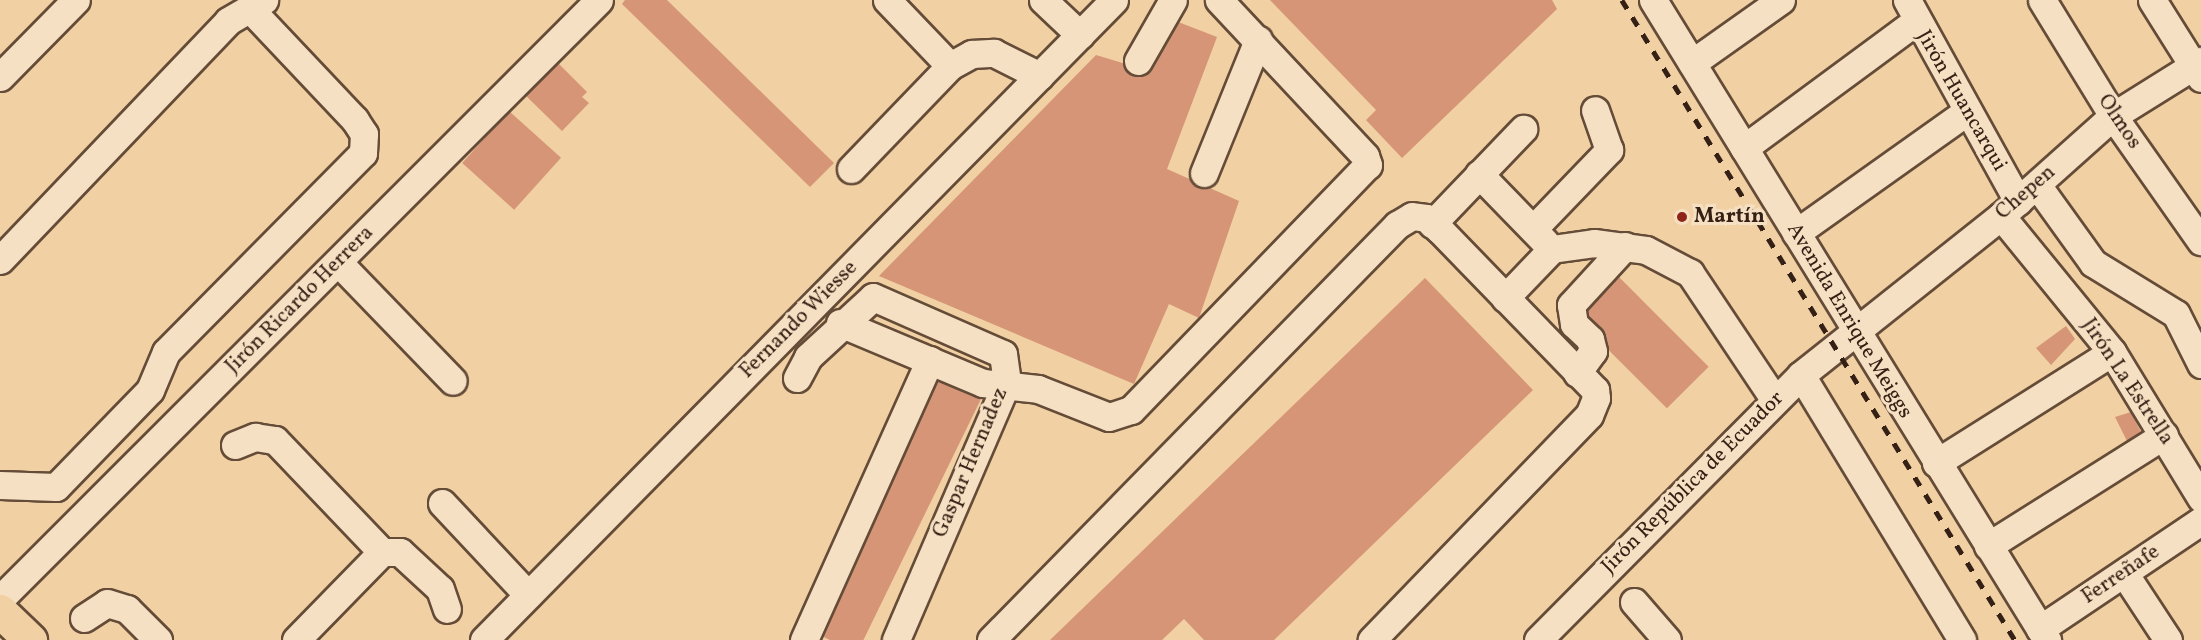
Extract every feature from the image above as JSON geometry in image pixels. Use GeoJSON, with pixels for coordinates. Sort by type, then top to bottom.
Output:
{"type":"FeatureCollection","features":[{"type":"Feature","properties":{"kind":"main road"},"geometry":{"type":"LineString","coordinates":[[0,611],[30,640]]}},
{"type":"Feature","properties":{"kind":"street","name":"Jirón Ricardo Herrera"},"geometry":{"type":"LineString","coordinates":[[0,599],[599,0]]}},
{"type":"Feature","properties":{"kind":"street"},"geometry":{"type":"LineString","coordinates":[[887,0],[950,66]]}},
{"type":"Feature","properties":{"kind":"street"},"geometry":{"type":"LineString","coordinates":[[1043,0],[1080,35]]}},
{"type":"Feature","properties":{"kind":"street","name":"Fernando Wiesse"},"geometry":{"type":"LineString","coordinates":[[484,640],[1114,0]]}},
{"type":"Feature","properties":{"kind":"street"},"geometry":{"type":"LineString","coordinates":[[1138,61],[1173,0]]}},
{"type":"Feature","properties":{"kind":"street"},"geometry":{"type":"LineString","coordinates":[[797,378],[808,357],[840,323],[983,382],[1007,382],[1109,417],[1131,410],[1359,177],[1368,165],[1365,156],[1219,0]]}},
{"type":"Feature","properties":{"kind":"street","name":"Avenida Enrique Meiggs"},"geometry":{"type":"LineString","coordinates":[[1653,0],[1855,332],[2043,634]]}},
{"type":"Feature","properties":{"kind":"street"},"geometry":{"type":"LineString","coordinates":[[1692,63],[1781,0]]}},
{"type":"Feature","properties":{"kind":"street","name":"Olmos"},"geometry":{"type":"LineString","coordinates":[[2043,0],[2113,116],[2201,241]]}},
{"type":"Feature","properties":{"kind":"street"},"geometry":{"type":"LineString","coordinates":[[2152,0],[2198,68]]}},
{"type":"Feature","properties":{"kind":"street"},"geometry":{"type":"LineString","coordinates":[[0,260],[228,21],[257,4],[355,120],[364,134],[363,153],[166,352],[150,390],[56,487],[0,485]]}},
{"type":"Feature","properties":{"kind":"street"},"geometry":{"type":"LineString","coordinates":[[0,77],[62,5]]}},
{"type":"Feature","properties":{"kind":"street"},"geometry":{"type":"LineString","coordinates":[[1744,148],[1911,11]]}},
{"type":"Feature","properties":{"kind":"street","name":"Jirón Huancarqui"},"geometry":{"type":"LineString","coordinates":[[1911,11],[1966,112],[2019,200]]}},
{"type":"Feature","properties":{"kind":"street"},"geometry":{"type":"LineString","coordinates":[[1204,172],[1258,40]]}},
{"type":"Feature","properties":{"kind":"street"},"geometry":{"type":"LineString","coordinates":[[851,169],[950,66],[972,54],[994,53],[1040,76]]}},
{"type":"Feature","properties":{"kind":"street","name":"Chepen"},"geometry":{"type":"LineString","coordinates":[[1855,332],[2019,200],[2113,116],[2198,68]]}},
{"type":"Feature","properties":{"kind":"street"},"geometry":{"type":"LineString","coordinates":[[1533,229],[1609,150],[1595,110]]}},
{"type":"Feature","properties":{"kind":"street"},"geometry":{"type":"LineString","coordinates":[[1796,233],[1966,112]]}},
{"type":"Feature","properties":{"kind":"street"},"geometry":{"type":"LineString","coordinates":[[1432,224],[1523,129]]}},
{"type":"Feature","properties":{"kind":"street"},"geometry":{"type":"LineString","coordinates":[[1479,174],[1552,249]]}},
{"type":"Feature","properties":{"kind":"street"},"geometry":{"type":"LineString","coordinates":[[2019,200],[2093,263],[2176,314],[2201,364]]}},
{"type":"Feature","properties":{"kind":"street","name":"Jirón La Estrella"},"geometry":{"type":"LineString","coordinates":[[2019,200],[2201,498]]}},
{"type":"Feature","properties":{"kind":"street"},"geometry":{"type":"LineString","coordinates":[[991,640],[1398,225],[1412,216],[1432,224],[1595,390],[1589,414],[1372,640]]}},
{"type":"Feature","properties":{"kind":"street"},"geometry":{"type":"LineString","coordinates":[[1505,298],[1552,249],[1594,243],[1625,246],[1669,258],[1690,273],[1774,399]]}},
{"type":"Feature","properties":{"kind":"street"},"geometry":{"type":"LineString","coordinates":[[1577,373],[1593,351],[1590,339],[1574,324],[1571,305],[1625,246]]}},
{"type":"Feature","properties":{"kind":"street"},"geometry":{"type":"LineString","coordinates":[[338,262],[453,381]]}},
{"type":"Feature","properties":{"kind":"street","name":"Gaspar Hernadez"},"geometry":{"type":"LineString","coordinates":[[840,323],[877,297],[1002,352],[1007,382],[896,640]]}},
{"type":"Feature","properties":{"kind":"street","name":"Jirón República de Ecuador"},"geometry":{"type":"LineString","coordinates":[[1538,640],[1774,399],[1855,332]]}},
{"type":"Feature","properties":{"kind":"street"},"geometry":{"type":"LineString","coordinates":[[1936,463],[2112,352]]}},
{"type":"Feature","properties":{"kind":"street"},"geometry":{"type":"LineString","coordinates":[[804,640],[930,360]]}},
{"type":"Feature","properties":{"kind":"street"},"geometry":{"type":"LineString","coordinates":[[1801,375],[1962,640]]}},
{"type":"Feature","properties":{"kind":"street"},"geometry":{"type":"LineString","coordinates":[[1988,546],[2163,435]]}},
{"type":"Feature","properties":{"kind":"street"},"geometry":{"type":"LineString","coordinates":[[235,445],[255,437],[274,440],[382,552]]}},
{"type":"Feature","properties":{"kind":"street"},"geometry":{"type":"LineString","coordinates":[[442,503],[528,595]]}},
{"type":"Feature","properties":{"kind":"street","name":"Ferreñafe"},"geometry":{"type":"LineString","coordinates":[[2043,634],[2124,573],[2201,521]]}},
{"type":"Feature","properties":{"kind":"street"},"geometry":{"type":"LineString","coordinates":[[296,640],[382,552],[400,552],[440,589],[447,609]]}},
{"type":"Feature","properties":{"kind":"street"},"geometry":{"type":"LineString","coordinates":[[2124,573],[2168,640]]}},
{"type":"Feature","properties":{"kind":"street"},"geometry":{"type":"LineString","coordinates":[[1634,602],[1667,640]]}},
{"type":"Feature","properties":{"kind":"street"},"geometry":{"type":"LineString","coordinates":[[84,618],[107,603],[127,609],[158,640]]}},
{"type":"Feature","properties":{"kind":"building"},"geometry":{"type":"Polygon","coordinates":[[[625,0],[667,0],[834,163],[810,187],[622,4],[625,0]]]}},
{"type":"Feature","properties":{"kind":"building"},"geometry":{"type":"Polygon","coordinates":[[[1270,0],[1552,0],[1557,9],[1402,158],[1366,120],[1376,110],[1270,0]]]}},
{"type":"Feature","properties":{"kind":"building"},"geometry":{"type":"Polygon","coordinates":[[[1173,20],[1217,37],[1167,169],[1239,201],[1199,318],[1169,304],[1134,384],[879,276],[1096,55],[1149,71],[1173,20]]]}},
{"type":"Feature","properties":{"kind":"building"},"geometry":{"type":"Polygon","coordinates":[[[555,60],[587,92],[582,97],[589,103],[562,131],[523,93],[555,60]]]}},
{"type":"Feature","properties":{"kind":"building"},"geometry":{"type":"Polygon","coordinates":[[[509,111],[561,158],[514,210],[462,163],[509,111]]]}},
{"type":"Feature","properties":{"kind":"building"},"geometry":{"type":"Polygon","coordinates":[[[1616,274],[1709,367],[1667,408],[1574,316],[1616,274]]]}},
{"type":"Feature","properties":{"kind":"building"},"geometry":{"type":"Polygon","coordinates":[[[1425,278],[1533,390],[1274,640],[1204,640],[1184,619],[1162,640],[1050,640],[1425,278]]]}},
{"type":"Feature","properties":{"kind":"building"},"geometry":{"type":"Polygon","coordinates":[[[2066,326],[2075,339],[2051,365],[2036,348],[2066,326]]]}},
{"type":"Feature","properties":{"kind":"building"},"geometry":{"type":"Polygon","coordinates":[[[941,376],[982,396],[863,640],[830,640],[816,633],[941,376]]]}},
{"type":"Feature","properties":{"kind":"building"},"geometry":{"type":"Polygon","coordinates":[[[2131,412],[2142,434],[2128,443],[2115,417],[2131,412]]]}},
{"type":"Feature","properties":{"kind":"railway"},"geometry":{"type":"LineString","coordinates":[[1622,0],[2015,640]]}},
{"type":"Feature","properties":{"kind":"place","name":"Martín"},"geometry":{"type":"Point","coordinates":[1682,217]}}]}
